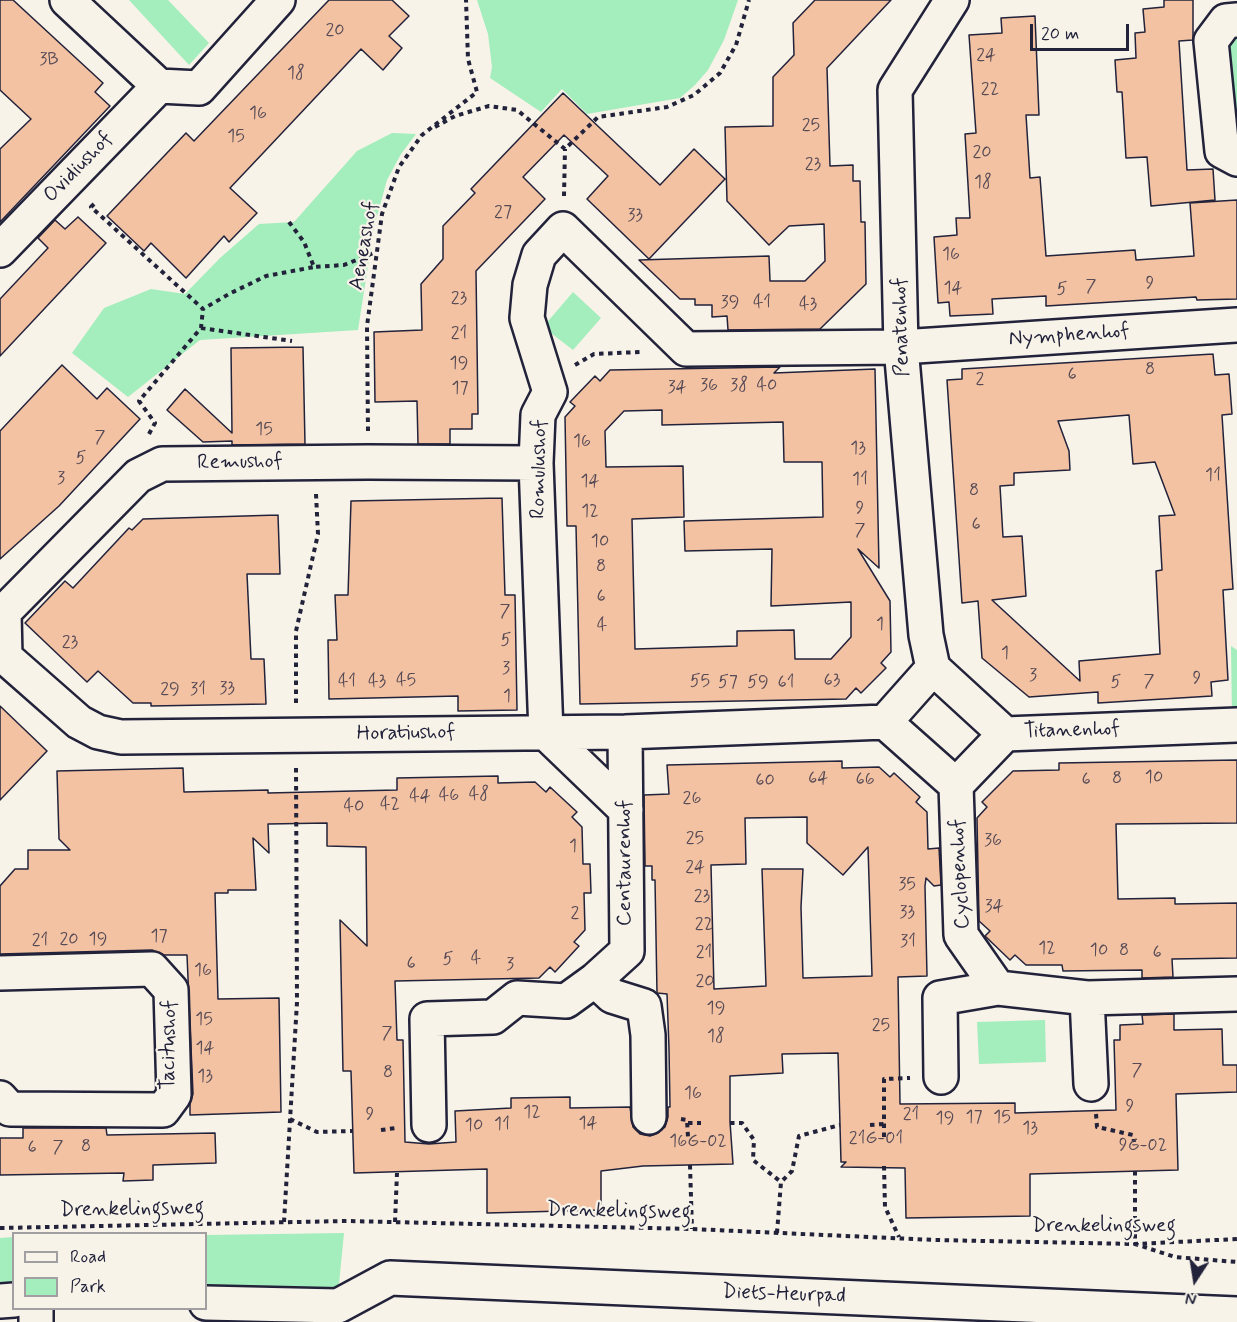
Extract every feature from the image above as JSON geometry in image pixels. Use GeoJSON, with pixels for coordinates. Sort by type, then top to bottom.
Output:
{"type":"FeatureCollection","features":[{"type":"Feature","properties":{"kind":"street"},"geometry":{"type":"LineString","coordinates":[[67,0],[159,86],[199,88],[278,0]]}},
{"type":"Feature","properties":{"kind":"street","name":"Penatenhof"},"geometry":{"type":"LineString","coordinates":[[933,668],[926,635],[901,347],[895,90],[952,0]]}},
{"type":"Feature","properties":{"kind":"street"},"geometry":{"type":"LineString","coordinates":[[1237,20],[1226,21],[1211,41],[1222,151],[1237,159]]}},
{"type":"Feature","properties":{"kind":"street","name":"Ovidiushof"},"geometry":{"type":"LineString","coordinates":[[0,250],[159,86]]}},
{"type":"Feature","properties":{"kind":"street"},"geometry":{"type":"LineString","coordinates":[[550,392],[527,318],[530,285],[539,255],[563,229],[686,349],[901,347]]}},
{"type":"Feature","properties":{"kind":"street","name":"Nymphenhof"},"geometry":{"type":"LineString","coordinates":[[901,347],[1237,326]]}},
{"type":"Feature","properties":{"kind":"street","name":"Romulushof"},"geometry":{"type":"LineString","coordinates":[[546,733],[536,463],[538,415],[550,392]]}},
{"type":"Feature","properties":{"kind":"street","name":"Remushof"},"geometry":{"type":"LineString","coordinates":[[2,610],[138,476],[162,464],[536,463]]}},
{"type":"Feature","properties":{"kind":"street","name":"Horatiushof"},"geometry":{"type":"LineString","coordinates":[[2,610],[3,660],[79,722],[98,732],[122,737],[625,732],[885,722]]}},
{"type":"Feature","properties":{"kind":"street"},"geometry":{"type":"LineString","coordinates":[[933,668],[885,722],[957,785],[1005,734]]}},
{"type":"Feature","properties":{"kind":"street","name":"Titanenhof"},"geometry":{"type":"LineString","coordinates":[[933,668],[1005,734],[1237,725]]}},
{"type":"Feature","properties":{"kind":"street","name":"Centaurenhof"},"geometry":{"type":"LineString","coordinates":[[429,1125],[427,1019],[493,1017],[517,998],[566,1001],[595,980],[627,951],[625,732]]}},
{"type":"Feature","properties":{"kind":"street"},"geometry":{"type":"LineString","coordinates":[[546,733],[626,810]]}},
{"type":"Feature","properties":{"kind":"street","name":"Cyclopenhof"},"geometry":{"type":"LineString","coordinates":[[957,785],[961,935],[998,988]]}},
{"type":"Feature","properties":{"kind":"street","name":"Tacitushof"},"geometry":{"type":"LineString","coordinates":[[0,973],[152,969],[171,990],[174,1095],[162,1110],[10,1109],[0,1098]]}},
{"type":"Feature","properties":{"kind":"street"},"geometry":{"type":"LineString","coordinates":[[595,980],[612,996],[644,1006],[648,1035],[649,1117]]}},
{"type":"Feature","properties":{"kind":"street"},"geometry":{"type":"LineString","coordinates":[[940,1077],[940,998],[998,988],[1087,998],[1237,994]]}},
{"type":"Feature","properties":{"kind":"street"},"geometry":{"type":"LineString","coordinates":[[1087,998],[1091,1084]]}},
{"type":"Feature","properties":{"kind":"street","name":"Diets-Heurpad"},"geometry":{"type":"LineString","coordinates":[[338,1314],[390,1278],[1237,1314]]}},
{"type":"Feature","properties":{"kind":"street"},"geometry":{"type":"LineString","coordinates":[[207,1303],[338,1314]]}},
{"type":"Feature","properties":{"kind":"path","name":"Aeneashof"},"geometry":{"type":"LineString","coordinates":[[368,462],[367,326],[382,214],[399,167],[422,135],[477,92],[468,58],[466,0]]}},
{"type":"Feature","properties":{"kind":"path"},"geometry":{"type":"LineString","coordinates":[[563,229],[565,149],[598,117],[668,107],[694,95],[720,73],[726,64],[736,45],[749,0]]}},
{"type":"Feature","properties":{"kind":"path"},"geometry":{"type":"LineString","coordinates":[[422,135],[455,116],[489,106],[517,110],[565,149]]}},
{"type":"Feature","properties":{"kind":"path"},"geometry":{"type":"LineString","coordinates":[[99,198],[91,207],[203,309]]}},
{"type":"Feature","properties":{"kind":"path"},"geometry":{"type":"LineString","coordinates":[[289,222],[304,242],[314,267]]}},
{"type":"Feature","properties":{"kind":"path"},"geometry":{"type":"LineString","coordinates":[[203,309],[266,276],[314,267],[344,265],[377,252]]}},
{"type":"Feature","properties":{"kind":"path"},"geometry":{"type":"LineString","coordinates":[[138,476],[138,454],[155,423],[138,401],[201,328],[203,309]]}},
{"type":"Feature","properties":{"kind":"path"},"geometry":{"type":"LineString","coordinates":[[201,328],[292,341]]}},
{"type":"Feature","properties":{"kind":"path","name":"Romulushof"},"geometry":{"type":"LineString","coordinates":[[550,392],[578,362],[594,354],[686,349]]}},
{"type":"Feature","properties":{"kind":"path"},"geometry":{"type":"LineString","coordinates":[[284,1222],[297,1002],[297,632],[318,534],[315,463]]}},
{"type":"Feature","properties":{"kind":"path"},"geometry":{"type":"LineString","coordinates":[[884,1137],[884,1079],[940,1077]]}},
{"type":"Feature","properties":{"kind":"path"},"geometry":{"type":"LineString","coordinates":[[1091,1084],[1097,1127],[1133,1135],[1134,1142]]}},
{"type":"Feature","properties":{"kind":"path"},"geometry":{"type":"LineString","coordinates":[[290,1119],[317,1132],[352,1131]]}},
{"type":"Feature","properties":{"kind":"path"},"geometry":{"type":"LineString","coordinates":[[730,1123],[742,1122],[754,1140],[753,1160],[781,1182]]}},
{"type":"Feature","properties":{"kind":"path"},"geometry":{"type":"LineString","coordinates":[[688,1123],[701,1123]]}},
{"type":"Feature","properties":{"kind":"path"},"geometry":{"type":"LineString","coordinates":[[870,1125],[884,1124]]}},
{"type":"Feature","properties":{"kind":"path"},"geometry":{"type":"LineString","coordinates":[[777,1233],[781,1182],[792,1171],[799,1136],[840,1125]]}},
{"type":"Feature","properties":{"kind":"path"},"geometry":{"type":"LineString","coordinates":[[381,1130],[397,1128]]}},
{"type":"Feature","properties":{"kind":"path"},"geometry":{"type":"LineString","coordinates":[[690,1165],[692,1228]]}},
{"type":"Feature","properties":{"kind":"path"},"geometry":{"type":"LineString","coordinates":[[884,1166],[885,1207],[899,1237]]}},
{"type":"Feature","properties":{"kind":"path"},"geometry":{"type":"LineString","coordinates":[[1135,1171],[1135,1244],[1176,1257],[1237,1262]]}},
{"type":"Feature","properties":{"kind":"path"},"geometry":{"type":"LineString","coordinates":[[395,1222],[397,1173]]}},
{"type":"Feature","properties":{"kind":"path","name":"Drenkelingsweg"},"geometry":{"type":"LineString","coordinates":[[0,1228],[395,1222],[692,1228],[935,1240],[1135,1244],[1237,1239]]}},
{"type":"Feature","properties":{"kind":"green space"},"geometry":{"type":"Polygon","coordinates":[[[129,0],[168,0],[209,43],[189,65],[129,0]]]}},
{"type":"Feature","properties":{"kind":"green space"},"geometry":{"type":"Polygon","coordinates":[[[477,0],[738,0],[724,40],[708,70],[680,98],[587,114],[562,89],[541,112],[490,78],[492,67],[488,34],[477,0]]]}},
{"type":"Feature","properties":{"kind":"green space"},"geometry":{"type":"Polygon","coordinates":[[[1237,36],[1237,136],[1227,49],[1237,36]]]}},
{"type":"Feature","properties":{"kind":"green space"},"geometry":{"type":"Polygon","coordinates":[[[392,133],[416,134],[401,154],[387,180],[374,227],[358,330],[200,340],[128,397],[72,353],[104,308],[151,289],[185,294],[220,258],[259,224],[294,222],[357,151],[392,133]]]}},
{"type":"Feature","properties":{"kind":"green space"},"geometry":{"type":"Polygon","coordinates":[[[573,292],[601,318],[573,350],[543,327],[573,292]]]}},
{"type":"Feature","properties":{"kind":"green space"},"geometry":{"type":"Polygon","coordinates":[[[1231,646],[1237,650],[1237,717],[1232,718],[1231,646]]]}},
{"type":"Feature","properties":{"kind":"green space"},"geometry":{"type":"Polygon","coordinates":[[[1045,1020],[1046,1062],[979,1064],[977,1022],[1045,1020]]]}},
{"type":"Feature","properties":{"kind":"green space"},"geometry":{"type":"Polygon","coordinates":[[[344,1233],[338,1294],[207,1290],[207,1235],[344,1233]]]}},
{"type":"Feature","properties":{"kind":"green space"},"geometry":{"type":"Polygon","coordinates":[[[12,1237],[12,1284],[0,1285],[0,1238],[12,1237]]]}},
{"type":"Feature","properties":{"kind":"building"},"geometry":{"type":"Polygon","coordinates":[[[0,0],[13,0],[103,83],[95,92],[110,106],[0,222],[0,149],[31,119],[0,90],[0,0]]]}},
{"type":"Feature","properties":{"kind":"building"},"geometry":{"type":"Polygon","coordinates":[[[329,0],[392,0],[409,16],[389,36],[402,48],[383,70],[361,49],[230,188],[257,213],[229,242],[224,236],[186,278],[151,243],[144,251],[107,216],[186,133],[194,141],[329,0]]]}},
{"type":"Feature","properties":{"kind":"building"},"geometry":{"type":"Polygon","coordinates":[[[815,0],[891,0],[827,68],[830,166],[853,165],[853,181],[860,181],[861,222],[865,222],[866,284],[820,329],[728,330],[727,316],[712,317],[712,305],[695,305],[695,299],[680,299],[639,260],[769,256],[770,281],[805,281],[825,261],[824,224],[789,226],[769,245],[727,201],[725,127],[773,126],[773,77],[794,55],[793,23],[815,0]]]}},
{"type":"Feature","properties":{"kind":"building"},"geometry":{"type":"Polygon","coordinates":[[[1164,0],[1193,0],[1193,40],[1179,41],[1187,170],[1213,169],[1215,200],[1151,206],[1147,157],[1126,158],[1122,92],[1117,92],[1115,60],[1136,58],[1135,33],[1145,32],[1143,9],[1164,7],[1164,0]]]}},
{"type":"Feature","properties":{"kind":"building"},"geometry":{"type":"Polygon","coordinates":[[[1035,16],[1039,115],[1026,115],[1030,178],[1040,177],[1046,256],[1135,250],[1136,260],[1194,256],[1190,203],[1237,200],[1237,299],[1197,300],[1196,297],[1046,306],[1046,296],[992,299],[993,314],[950,316],[949,302],[938,303],[934,237],[957,235],[956,218],[970,218],[965,134],[976,133],[969,35],[1002,33],[1001,18],[1035,16]]]}},
{"type":"Feature","properties":{"kind":"building"},"geometry":{"type":"Polygon","coordinates":[[[563,93],[660,185],[694,149],[725,179],[649,259],[587,199],[608,176],[564,135],[523,177],[545,199],[476,271],[478,414],[472,414],[472,429],[450,429],[450,444],[418,444],[417,401],[375,402],[374,332],[422,330],[421,284],[443,259],[443,226],[475,193],[471,189],[563,93]]]}},
{"type":"Feature","properties":{"kind":"building"},"geometry":{"type":"Polygon","coordinates":[[[78,217],[106,243],[0,356],[0,299],[48,248],[38,238],[55,220],[65,229],[78,217]]]}},
{"type":"Feature","properties":{"kind":"building"},"geometry":{"type":"Polygon","coordinates":[[[303,347],[305,444],[232,445],[232,441],[203,442],[167,410],[185,389],[232,433],[231,348],[303,347]]]}},
{"type":"Feature","properties":{"kind":"building"},"geometry":{"type":"Polygon","coordinates":[[[1213,354],[1215,375],[1229,374],[1232,414],[1222,415],[1233,589],[1223,590],[1228,680],[1211,682],[1212,696],[1098,703],[1098,692],[1029,697],[982,658],[978,601],[962,603],[947,380],[962,379],[962,369],[1213,354]],[[1129,415],[1058,421],[1069,451],[1070,470],[1014,473],[1014,485],[1000,486],[1003,537],[1022,536],[1026,596],[992,600],[1080,681],[1079,661],[1160,654],[1156,571],[1162,570],[1159,516],[1175,515],[1155,462],[1133,464],[1129,415]]]}},
{"type":"Feature","properties":{"kind":"building"},"geometry":{"type":"Polygon","coordinates":[[[62,365],[97,399],[107,388],[140,419],[59,506],[0,559],[0,431],[62,365]]]}},
{"type":"Feature","properties":{"kind":"building"},"geometry":{"type":"Polygon","coordinates":[[[780,367],[774,373],[875,369],[879,568],[858,549],[890,601],[891,652],[881,663],[886,668],[861,693],[856,688],[846,699],[580,704],[576,526],[567,526],[565,417],[575,406],[570,402],[595,376],[600,381],[610,370],[780,367]],[[662,410],[624,411],[605,431],[606,467],[683,466],[684,517],[632,519],[635,649],[737,646],[737,631],[794,630],[795,659],[831,659],[851,637],[851,602],[771,606],[772,549],[685,551],[684,521],[823,517],[822,462],[784,462],[783,422],[662,425],[662,410]]]}},
{"type":"Feature","properties":{"kind":"building"},"geometry":{"type":"Polygon","coordinates":[[[502,498],[505,595],[515,595],[517,710],[458,711],[458,696],[329,699],[328,640],[337,640],[335,595],[348,595],[351,501],[502,498]]]}},
{"type":"Feature","properties":{"kind":"building"},"geometry":{"type":"Polygon","coordinates":[[[278,515],[280,574],[247,574],[251,659],[264,659],[266,704],[151,706],[151,703],[133,703],[98,671],[87,682],[25,623],[65,581],[73,588],[129,528],[132,530],[143,519],[278,515]]]}},
{"type":"Feature","properties":{"kind":"building"},"geometry":{"type":"Polygon","coordinates":[[[0,706],[47,751],[0,800],[0,706]]]}},
{"type":"Feature","properties":{"kind":"building"},"geometry":{"type":"Polygon","coordinates":[[[1237,760],[1237,823],[1116,824],[1118,899],[1175,898],[1175,904],[1237,903],[1237,958],[1172,959],[1173,977],[1142,978],[1142,970],[1063,971],[1062,965],[1026,965],[1015,955],[1010,960],[985,936],[990,931],[979,921],[977,818],[987,807],[982,802],[1013,771],[1059,770],[1059,763],[1237,760]]]}},
{"type":"Feature","properties":{"kind":"building"},"geometry":{"type":"Polygon","coordinates":[[[842,761],[842,768],[879,767],[890,777],[894,773],[920,797],[916,802],[927,812],[928,849],[939,848],[941,885],[934,886],[926,878],[927,976],[898,977],[900,1104],[1015,1103],[1015,1113],[1116,1110],[1114,1040],[1120,1040],[1120,1025],[1143,1024],[1142,1015],[1174,1014],[1174,1030],[1222,1029],[1223,1065],[1237,1065],[1237,1092],[1176,1094],[1178,1170],[1030,1174],[1030,1216],[906,1218],[905,1168],[841,1167],[846,1162],[841,1162],[838,1053],[782,1054],[783,1073],[730,1076],[733,1164],[643,1166],[601,1171],[601,1210],[487,1213],[487,1169],[354,1173],[351,1071],[343,1071],[340,920],[367,946],[366,847],[327,846],[327,823],[268,824],[269,853],[253,838],[256,890],[228,890],[228,893],[215,893],[218,999],[279,998],[281,1112],[190,1115],[193,1094],[187,955],[164,955],[152,950],[0,954],[0,886],[15,869],[28,869],[28,850],[70,850],[59,839],[57,771],[183,768],[184,792],[397,790],[397,778],[498,776],[498,783],[535,782],[546,792],[550,787],[577,812],[572,817],[582,827],[583,864],[590,864],[591,893],[584,893],[585,930],[574,942],[579,946],[555,972],[550,967],[539,978],[395,981],[397,1040],[403,1040],[405,1142],[429,1144],[456,1142],[455,1111],[511,1108],[511,1098],[570,1097],[570,1108],[630,1107],[633,1127],[640,1134],[650,1136],[665,1127],[668,1117],[668,1107],[670,1107],[669,1049],[667,994],[657,993],[655,880],[652,880],[652,866],[645,866],[644,795],[669,794],[667,765],[842,761]],[[807,817],[745,818],[746,864],[711,865],[714,989],[766,986],[762,869],[803,869],[801,907],[803,978],[872,976],[868,847],[843,875],[807,843],[807,817]]]}},
{"type":"Feature","properties":{"kind":"building"},"geometry":{"type":"Polygon","coordinates":[[[23,1128],[106,1128],[107,1135],[215,1133],[216,1163],[153,1165],[153,1180],[123,1181],[124,1173],[0,1175],[0,1138],[23,1138],[23,1128]]]}}]}
